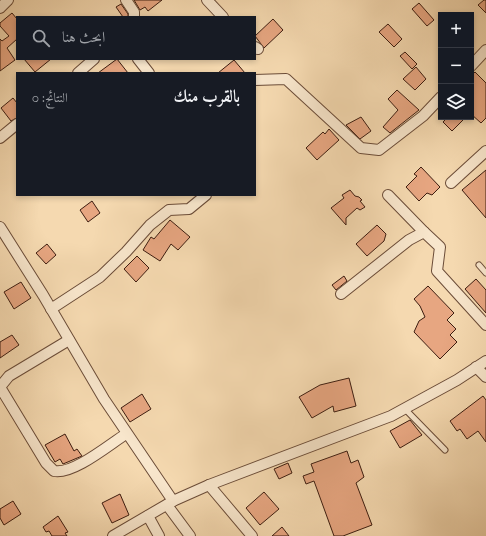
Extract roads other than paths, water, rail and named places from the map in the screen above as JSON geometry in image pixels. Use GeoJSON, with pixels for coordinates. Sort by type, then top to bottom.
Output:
{"type":"FeatureCollection","features":[{"type":"Feature","properties":{"kind":"street"},"geometry":{"type":"LineString","coordinates":[[0,8],[8,0]]}},
{"type":"Feature","properties":{"kind":"street"},"geometry":{"type":"LineString","coordinates":[[126,0],[134,12],[134,16]]}},
{"type":"Feature","properties":{"kind":"street"},"geometry":{"type":"LineString","coordinates":[[207,0],[223,16]]}},
{"type":"Feature","properties":{"kind":"street"},"geometry":{"type":"LineString","coordinates":[[474,63],[486,50]]}},
{"type":"Feature","properties":{"kind":"street"},"geometry":{"type":"LineString","coordinates":[[79,72],[93,60]]}},
{"type":"Feature","properties":{"kind":"street"},"geometry":{"type":"LineString","coordinates":[[139,60],[148,72]]}},
{"type":"Feature","properties":{"kind":"street"},"geometry":{"type":"LineString","coordinates":[[256,80],[286,79],[360,148],[379,150],[419,119],[438,100]]}},
{"type":"Feature","properties":{"kind":"street"},"geometry":{"type":"LineString","coordinates":[[0,138],[16,125]]}},
{"type":"Feature","properties":{"kind":"street"},"geometry":{"type":"LineString","coordinates":[[451,183],[486,151]]}},
{"type":"Feature","properties":{"kind":"street"},"geometry":{"type":"LineString","coordinates":[[388,195],[440,247],[436,271],[486,325]]}},
{"type":"Feature","properties":{"kind":"street"},"geometry":{"type":"LineString","coordinates":[[51,309],[100,277],[126,252],[150,225],[169,210],[189,209],[205,196]]}},
{"type":"Feature","properties":{"kind":"street"},"geometry":{"type":"LineString","coordinates":[[0,228],[190,536]]}},
{"type":"Feature","properties":{"kind":"street"},"geometry":{"type":"LineString","coordinates":[[341,294],[409,240],[424,232]]}},
{"type":"Feature","properties":{"kind":"street"},"geometry":{"type":"LineString","coordinates":[[69,340],[9,376],[0,387],[46,463],[54,471],[65,471],[85,461],[126,434]]}},
{"type":"Feature","properties":{"kind":"street"},"geometry":{"type":"LineString","coordinates":[[113,536],[170,503],[209,484],[391,416],[486,361]]}},
{"type":"Feature","properties":{"kind":"street"},"geometry":{"type":"LineString","coordinates":[[476,367],[486,377]]}},
{"type":"Feature","properties":{"kind":"street"},"geometry":{"type":"LineString","coordinates":[[209,484],[252,536]]}},
{"type":"Feature","properties":{"kind":"street"},"geometry":{"type":"LineString","coordinates":[[148,516],[160,536]]}},
{"type":"Feature","properties":{"kind":"lane"},"geometry":{"type":"LineString","coordinates":[[479,265],[486,273]]}},
{"type":"Feature","properties":{"kind":"lane"},"geometry":{"type":"LineString","coordinates":[[405,409],[445,450]]}}]}
